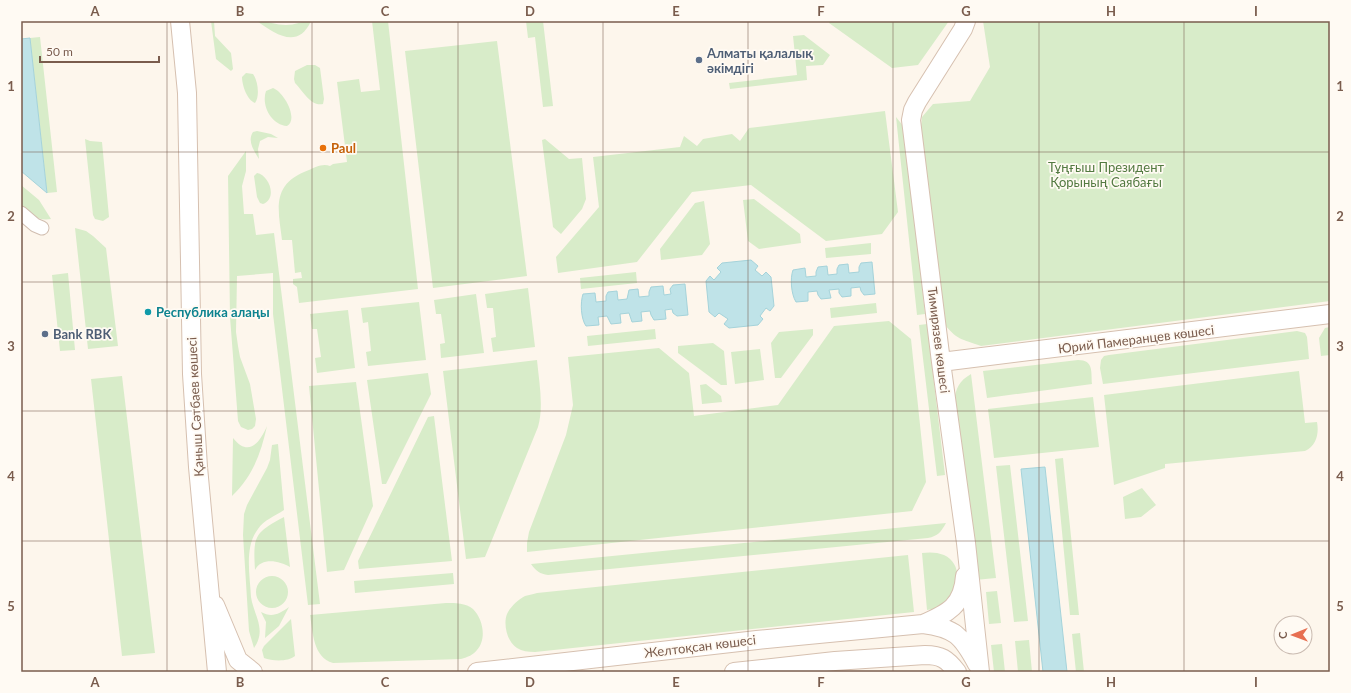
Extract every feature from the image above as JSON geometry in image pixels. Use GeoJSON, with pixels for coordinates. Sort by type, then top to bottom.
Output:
{"type":"FeatureCollection","features":[{"type":"Feature","properties":{"kind":"street","name":"Қаныш Сәтбаев көшесі"},"geometry":{"type":"LineString","coordinates":[[180,21],[187,93],[192,374],[208,591],[217,672]]}},
{"type":"Feature","properties":{"kind":"street","name":"Тимирязев көшесі"},"geometry":{"type":"LineString","coordinates":[[966,21],[963,29],[917,102],[913,110],[911,120],[941,362],[967,554],[980,670]]}},
{"type":"Feature","properties":{"kind":"street"},"geometry":{"type":"LineString","coordinates":[[21,213],[35,225],[42,228]]}},
{"type":"Feature","properties":{"kind":"street","name":"Юрий Памеранцев көшесі"},"geometry":{"type":"LineString","coordinates":[[941,362],[1330,314]]}},
{"type":"Feature","properties":{"kind":"street"},"geometry":{"type":"LineString","coordinates":[[923,624],[952,608],[959,599],[964,588],[967,554]]}},
{"type":"Feature","properties":{"kind":"street"},"geometry":{"type":"LineString","coordinates":[[208,591],[238,660],[253,672]]}},
{"type":"Feature","properties":{"kind":"street"},"geometry":{"type":"LineString","coordinates":[[923,624],[946,628],[957,634],[969,649],[980,670]]}},
{"type":"Feature","properties":{"kind":"street","name":"Желтоқсан көшесі"},"geometry":{"type":"LineString","coordinates":[[477,672],[500,671],[757,640],[923,624]]}},
{"type":"Feature","properties":{"kind":"street"},"geometry":{"type":"LineString","coordinates":[[734,672],[835,661],[925,655],[937,655],[948,662],[957,672]]}},
{"type":"Feature","properties":{"kind":"green space"},"geometry":{"type":"Polygon","coordinates":[[[211,21],[214,21],[215,36],[231,53],[233,69],[231,71],[216,59],[211,21]]]}},
{"type":"Feature","properties":{"kind":"green space"},"geometry":{"type":"Polygon","coordinates":[[[257,21],[286,25],[311,21],[306,30],[300,35],[286,37],[271,31],[257,21]]]}},
{"type":"Feature","properties":{"kind":"green space"},"geometry":{"type":"Polygon","coordinates":[[[372,21],[388,21],[418,289],[299,303],[297,287],[293,284],[293,279],[302,278],[301,272],[295,273],[292,240],[282,240],[279,218],[280,198],[288,182],[297,176],[319,166],[330,166],[333,164],[347,162],[337,82],[359,79],[361,92],[380,90],[372,21]]]}},
{"type":"Feature","properties":{"kind":"green space"},"geometry":{"type":"Polygon","coordinates":[[[526,21],[543,21],[553,106],[543,107],[535,37],[528,38],[526,21]]]}},
{"type":"Feature","properties":{"kind":"green space"},"geometry":{"type":"Polygon","coordinates":[[[829,21],[949,21],[918,65],[892,68],[829,23],[829,21]]]}},
{"type":"Feature","properties":{"kind":"green space","name":"Тұңғыш Президент Қорының Саябағы"},"geometry":{"type":"Polygon","coordinates":[[[983,21],[1330,21],[1330,301],[981,346],[956,336],[943,322],[921,127],[922,117],[933,104],[970,101],[990,67],[983,21]]]}},
{"type":"Feature","properties":{"kind":"green space"},"geometry":{"type":"Polygon","coordinates":[[[804,35],[830,55],[823,65],[806,66],[807,80],[730,89],[729,83],[797,75],[793,36],[804,35]]]}},
{"type":"Feature","properties":{"kind":"green space"},"geometry":{"type":"Polygon","coordinates":[[[40,37],[57,192],[47,193],[30,38],[40,37]]]}},
{"type":"Feature","properties":{"kind":"green space"},"geometry":{"type":"Polygon","coordinates":[[[497,41],[527,276],[433,288],[405,51],[497,41]]]}},
{"type":"Feature","properties":{"kind":"green space"},"geometry":{"type":"Polygon","coordinates":[[[307,65],[315,65],[320,68],[324,99],[323,104],[311,101],[295,83],[295,71],[307,65]]]}},
{"type":"Feature","properties":{"kind":"green space"},"geometry":{"type":"Polygon","coordinates":[[[246,73],[253,74],[256,80],[258,96],[255,103],[247,96],[244,88],[242,77],[246,73]]]}},
{"type":"Feature","properties":{"kind":"green space"},"geometry":{"type":"Polygon","coordinates":[[[273,88],[282,95],[289,106],[291,118],[290,123],[287,126],[276,122],[266,108],[266,91],[273,88]]]}},
{"type":"Feature","properties":{"kind":"green space"},"geometry":{"type":"Polygon","coordinates":[[[885,111],[898,212],[882,234],[826,241],[751,185],[692,192],[637,262],[558,273],[556,257],[599,207],[593,157],[680,147],[684,136],[697,146],[703,139],[732,134],[740,141],[749,128],[885,111]]]}},
{"type":"Feature","properties":{"kind":"green space"},"geometry":{"type":"Polygon","coordinates":[[[896,117],[904,127],[906,134],[925,314],[917,315],[896,117]]]}},
{"type":"Feature","properties":{"kind":"green space"},"geometry":{"type":"Polygon","coordinates":[[[257,131],[271,134],[278,138],[268,137],[260,141],[258,149],[259,159],[251,142],[251,135],[253,132],[257,131]]]}},
{"type":"Feature","properties":{"kind":"green space"},"geometry":{"type":"Polygon","coordinates":[[[85,139],[102,142],[109,217],[103,221],[95,219],[93,215],[85,139]]]}},
{"type":"Feature","properties":{"kind":"green space"},"geometry":{"type":"Polygon","coordinates":[[[545,139],[569,159],[582,158],[586,199],[582,209],[561,234],[553,227],[542,140],[545,139]]]}},
{"type":"Feature","properties":{"kind":"green space"},"geometry":{"type":"Polygon","coordinates":[[[246,151],[246,171],[242,186],[244,214],[253,214],[256,235],[274,233],[320,604],[308,605],[273,314],[273,273],[237,276],[236,332],[240,357],[250,384],[256,419],[255,426],[248,430],[241,427],[238,421],[230,317],[228,176],[246,151]]]}},
{"type":"Feature","properties":{"kind":"green space"},"geometry":{"type":"Polygon","coordinates":[[[257,173],[268,182],[271,192],[268,201],[263,204],[260,203],[257,197],[254,176],[257,173]]]}},
{"type":"Feature","properties":{"kind":"green space"},"geometry":{"type":"Polygon","coordinates":[[[21,185],[39,200],[51,219],[38,218],[31,215],[21,207],[21,185]]]}},
{"type":"Feature","properties":{"kind":"green space"},"geometry":{"type":"Polygon","coordinates":[[[754,199],[800,234],[801,243],[759,249],[748,241],[743,200],[754,199]]]}},
{"type":"Feature","properties":{"kind":"green space"},"geometry":{"type":"Polygon","coordinates":[[[704,201],[710,244],[702,255],[661,260],[660,249],[695,203],[704,201]]]}},
{"type":"Feature","properties":{"kind":"green space"},"geometry":{"type":"Polygon","coordinates":[[[75,228],[86,231],[106,248],[118,346],[88,349],[75,228]]]}},
{"type":"Feature","properties":{"kind":"green space"},"geometry":{"type":"Polygon","coordinates":[[[871,243],[871,254],[826,258],[825,248],[871,243]]]}},
{"type":"Feature","properties":{"kind":"green space"},"geometry":{"type":"Polygon","coordinates":[[[636,272],[637,283],[581,289],[580,278],[636,272]]]}},
{"type":"Feature","properties":{"kind":"green space"},"geometry":{"type":"Polygon","coordinates":[[[68,273],[75,350],[60,351],[52,275],[68,273]]]}},
{"type":"Feature","properties":{"kind":"green space"},"geometry":{"type":"Polygon","coordinates":[[[528,288],[535,347],[493,352],[491,338],[496,337],[493,308],[487,308],[485,294],[528,288]]]}},
{"type":"Feature","properties":{"kind":"green space"},"geometry":{"type":"Polygon","coordinates":[[[476,294],[484,353],[441,358],[440,344],[445,343],[441,314],[436,314],[434,300],[476,294]]]}},
{"type":"Feature","properties":{"kind":"green space"},"geometry":{"type":"Polygon","coordinates":[[[419,302],[426,360],[368,366],[366,352],[371,351],[368,322],[363,323],[361,308],[419,302]]]}},
{"type":"Feature","properties":{"kind":"green space"},"geometry":{"type":"Polygon","coordinates":[[[876,303],[877,313],[831,318],[830,308],[876,303]]]}},
{"type":"Feature","properties":{"kind":"green space"},"geometry":{"type":"Polygon","coordinates":[[[348,310],[355,368],[317,373],[315,358],[321,357],[317,329],[312,329],[310,314],[348,310]]]}},
{"type":"Feature","properties":{"kind":"green space"},"geometry":{"type":"Polygon","coordinates":[[[889,321],[911,339],[926,482],[912,511],[527,552],[529,532],[566,435],[573,405],[568,357],[659,348],[689,373],[694,416],[778,405],[834,326],[889,321]]]}},
{"type":"Feature","properties":{"kind":"green space"},"geometry":{"type":"Polygon","coordinates":[[[927,324],[945,475],[937,476],[919,325],[927,324]]]}},
{"type":"Feature","properties":{"kind":"green space"},"geometry":{"type":"Polygon","coordinates":[[[1330,327],[1330,355],[1321,356],[1319,338],[1325,328],[1330,327]]]}},
{"type":"Feature","properties":{"kind":"green space"},"geometry":{"type":"Polygon","coordinates":[[[655,329],[656,339],[588,346],[587,336],[655,329]]]}},
{"type":"Feature","properties":{"kind":"green space"},"geometry":{"type":"Polygon","coordinates":[[[813,329],[813,335],[781,378],[775,378],[771,343],[779,332],[813,329]]]}},
{"type":"Feature","properties":{"kind":"green space"},"geometry":{"type":"Polygon","coordinates":[[[1297,331],[1305,333],[1307,337],[1309,359],[1103,384],[1100,368],[1101,360],[1104,356],[1297,331]]]}},
{"type":"Feature","properties":{"kind":"green space"},"geometry":{"type":"Polygon","coordinates":[[[713,343],[724,351],[727,385],[721,385],[678,353],[678,346],[713,343]]]}},
{"type":"Feature","properties":{"kind":"green space"},"geometry":{"type":"Polygon","coordinates":[[[760,349],[764,380],[735,384],[731,352],[760,349]]]}},
{"type":"Feature","properties":{"kind":"green space"},"geometry":{"type":"Polygon","coordinates":[[[537,360],[541,402],[538,427],[485,557],[466,559],[443,371],[537,360]]]}},
{"type":"Feature","properties":{"kind":"green space"},"geometry":{"type":"Polygon","coordinates":[[[1078,360],[1089,364],[1091,368],[1092,384],[987,398],[983,371],[1078,360]]]}},
{"type":"Feature","properties":{"kind":"green space"},"geometry":{"type":"Polygon","coordinates":[[[1299,371],[1305,423],[1317,422],[1318,426],[1315,442],[1305,451],[1165,464],[1165,468],[1114,485],[1104,395],[1299,371]]]}},
{"type":"Feature","properties":{"kind":"green space"},"geometry":{"type":"Polygon","coordinates":[[[428,373],[431,394],[386,484],[382,484],[367,380],[428,373]]]}},
{"type":"Feature","properties":{"kind":"green space"},"geometry":{"type":"Polygon","coordinates":[[[971,374],[996,578],[975,580],[954,401],[959,385],[971,374]]]}},
{"type":"Feature","properties":{"kind":"green space"},"geometry":{"type":"Polygon","coordinates":[[[122,376],[155,653],[122,656],[91,379],[122,376]]]}},
{"type":"Feature","properties":{"kind":"green space"},"geometry":{"type":"Polygon","coordinates":[[[356,382],[373,506],[344,570],[327,572],[309,386],[356,382]]]}},
{"type":"Feature","properties":{"kind":"green space"},"geometry":{"type":"Polygon","coordinates":[[[706,384],[721,396],[722,402],[702,404],[700,385],[706,384]]]}},
{"type":"Feature","properties":{"kind":"green space"},"geometry":{"type":"Polygon","coordinates":[[[1093,397],[1099,447],[994,458],[988,409],[1093,397]]]}},
{"type":"Feature","properties":{"kind":"green space"},"geometry":{"type":"Polygon","coordinates":[[[434,416],[452,561],[359,569],[358,561],[428,417],[434,416]]]}},
{"type":"Feature","properties":{"kind":"green space"},"geometry":{"type":"Polygon","coordinates":[[[267,426],[259,455],[251,472],[232,496],[233,438],[244,447],[253,446],[261,437],[267,426]]]}},
{"type":"Feature","properties":{"kind":"green space"},"geometry":{"type":"Polygon","coordinates":[[[278,444],[284,510],[260,526],[254,536],[249,553],[251,597],[260,629],[258,641],[254,648],[249,631],[243,535],[244,514],[247,505],[267,468],[270,460],[272,445],[278,444]]]}},
{"type":"Feature","properties":{"kind":"green space"},"geometry":{"type":"Polygon","coordinates":[[[1063,458],[1079,615],[1070,615],[1055,459],[1063,458]]]}},
{"type":"Feature","properties":{"kind":"green space"},"geometry":{"type":"Polygon","coordinates":[[[1010,465],[1028,621],[1014,622],[996,466],[1010,465]]]}},
{"type":"Feature","properties":{"kind":"green space"},"geometry":{"type":"Polygon","coordinates":[[[1142,488],[1156,505],[1141,517],[1125,519],[1123,497],[1142,488]]]}},
{"type":"Feature","properties":{"kind":"green space"},"geometry":{"type":"Polygon","coordinates":[[[284,517],[290,567],[271,561],[262,563],[255,570],[254,550],[258,537],[267,527],[284,517]]]}},
{"type":"Feature","properties":{"kind":"green space"},"geometry":{"type":"Polygon","coordinates":[[[946,523],[939,533],[928,538],[548,575],[538,572],[531,564],[946,523]]]}},
{"type":"Feature","properties":{"kind":"green space"},"geometry":{"type":"Polygon","coordinates":[[[933,552],[944,555],[955,565],[957,572],[956,587],[948,600],[939,607],[927,610],[922,553],[933,552]]]}},
{"type":"Feature","properties":{"kind":"green space"},"geometry":{"type":"Polygon","coordinates":[[[908,555],[914,612],[535,652],[523,651],[517,648],[508,637],[505,623],[508,611],[517,601],[525,596],[537,593],[908,555]]]}},
{"type":"Feature","properties":{"kind":"green space"},"geometry":{"type":"Polygon","coordinates":[[[453,573],[454,584],[355,593],[354,581],[453,573]]]}},
{"type":"Feature","properties":{"kind":"green space"},"geometry":{"type":"Polygon","coordinates":[[[269,576],[275,576],[284,580],[288,592],[284,604],[275,608],[269,608],[260,604],[256,595],[256,589],[260,580],[269,576]]]}},
{"type":"Feature","properties":{"kind":"green space"},"geometry":{"type":"Polygon","coordinates":[[[997,591],[1001,623],[989,624],[986,592],[997,591]]]}},
{"type":"Feature","properties":{"kind":"green space"},"geometry":{"type":"Polygon","coordinates":[[[446,603],[460,604],[470,607],[479,618],[483,635],[482,640],[477,650],[470,656],[461,659],[333,663],[321,656],[313,637],[310,615],[446,603]]]}},
{"type":"Feature","properties":{"kind":"green space"},"geometry":{"type":"Polygon","coordinates":[[[289,607],[279,626],[265,638],[266,622],[261,612],[272,615],[282,612],[289,607]]]}},
{"type":"Feature","properties":{"kind":"green space"},"geometry":{"type":"Polygon","coordinates":[[[291,619],[295,656],[280,660],[264,658],[262,650],[264,646],[291,619]]]}},
{"type":"Feature","properties":{"kind":"green space"},"geometry":{"type":"Polygon","coordinates":[[[1080,633],[1084,672],[1076,672],[1072,634],[1080,633]]]}},
{"type":"Feature","properties":{"kind":"green space"},"geometry":{"type":"Polygon","coordinates":[[[1029,640],[1032,672],[1018,672],[1015,641],[1029,640]]]}},
{"type":"Feature","properties":{"kind":"green space"},"geometry":{"type":"Polygon","coordinates":[[[1002,644],[1005,672],[994,672],[991,645],[1002,644]]]}},
{"type":"Feature","properties":{"kind":"water"},"geometry":{"type":"Polygon","coordinates":[[[30,38],[47,193],[21,171],[21,39],[30,38]]]}},
{"type":"Feature","properties":{"kind":"water"},"geometry":{"type":"Polygon","coordinates":[[[751,260],[758,266],[755,270],[762,276],[766,272],[771,277],[774,306],[770,311],[766,308],[760,316],[763,319],[758,325],[729,328],[724,324],[728,319],[719,313],[715,317],[709,312],[706,281],[710,276],[714,280],[721,272],[717,268],[722,263],[751,260]]]}},
{"type":"Feature","properties":{"kind":"water"},"geometry":{"type":"Polygon","coordinates":[[[872,262],[875,294],[864,295],[860,287],[851,288],[851,296],[842,297],[839,293],[839,289],[829,290],[831,298],[821,299],[817,291],[808,292],[808,301],[796,302],[794,299],[792,286],[793,270],[805,268],[806,277],[816,276],[818,267],[827,266],[828,275],[837,274],[839,265],[848,264],[849,273],[859,272],[861,263],[872,262]]]}},
{"type":"Feature","properties":{"kind":"water"},"geometry":{"type":"Polygon","coordinates":[[[685,284],[688,315],[677,316],[673,313],[672,309],[665,310],[666,319],[654,320],[650,311],[641,312],[642,321],[632,322],[629,313],[620,314],[621,323],[611,324],[607,316],[598,317],[599,325],[586,326],[584,323],[582,311],[583,294],[595,293],[596,302],[606,301],[608,292],[617,291],[618,300],[627,299],[629,290],[638,289],[639,297],[649,296],[651,287],[663,286],[664,295],[671,294],[670,289],[673,285],[685,284]]]}},
{"type":"Feature","properties":{"kind":"water"},"geometry":{"type":"Polygon","coordinates":[[[1045,467],[1067,672],[1043,672],[1021,469],[1045,467]]]}},
{"type":"Feature","properties":{"kind":"place","name":"Алматы қалалық әкімдігі"},"geometry":{"type":"Point","coordinates":[699,60]}},
{"type":"Feature","properties":{"kind":"place","name":"Paul"},"geometry":{"type":"Point","coordinates":[323,148]}},
{"type":"Feature","properties":{"kind":"place","name":"Республика алаңы"},"geometry":{"type":"Point","coordinates":[148,312]}},
{"type":"Feature","properties":{"kind":"place","name":"Bank RBK"},"geometry":{"type":"Point","coordinates":[45,334]}}]}
